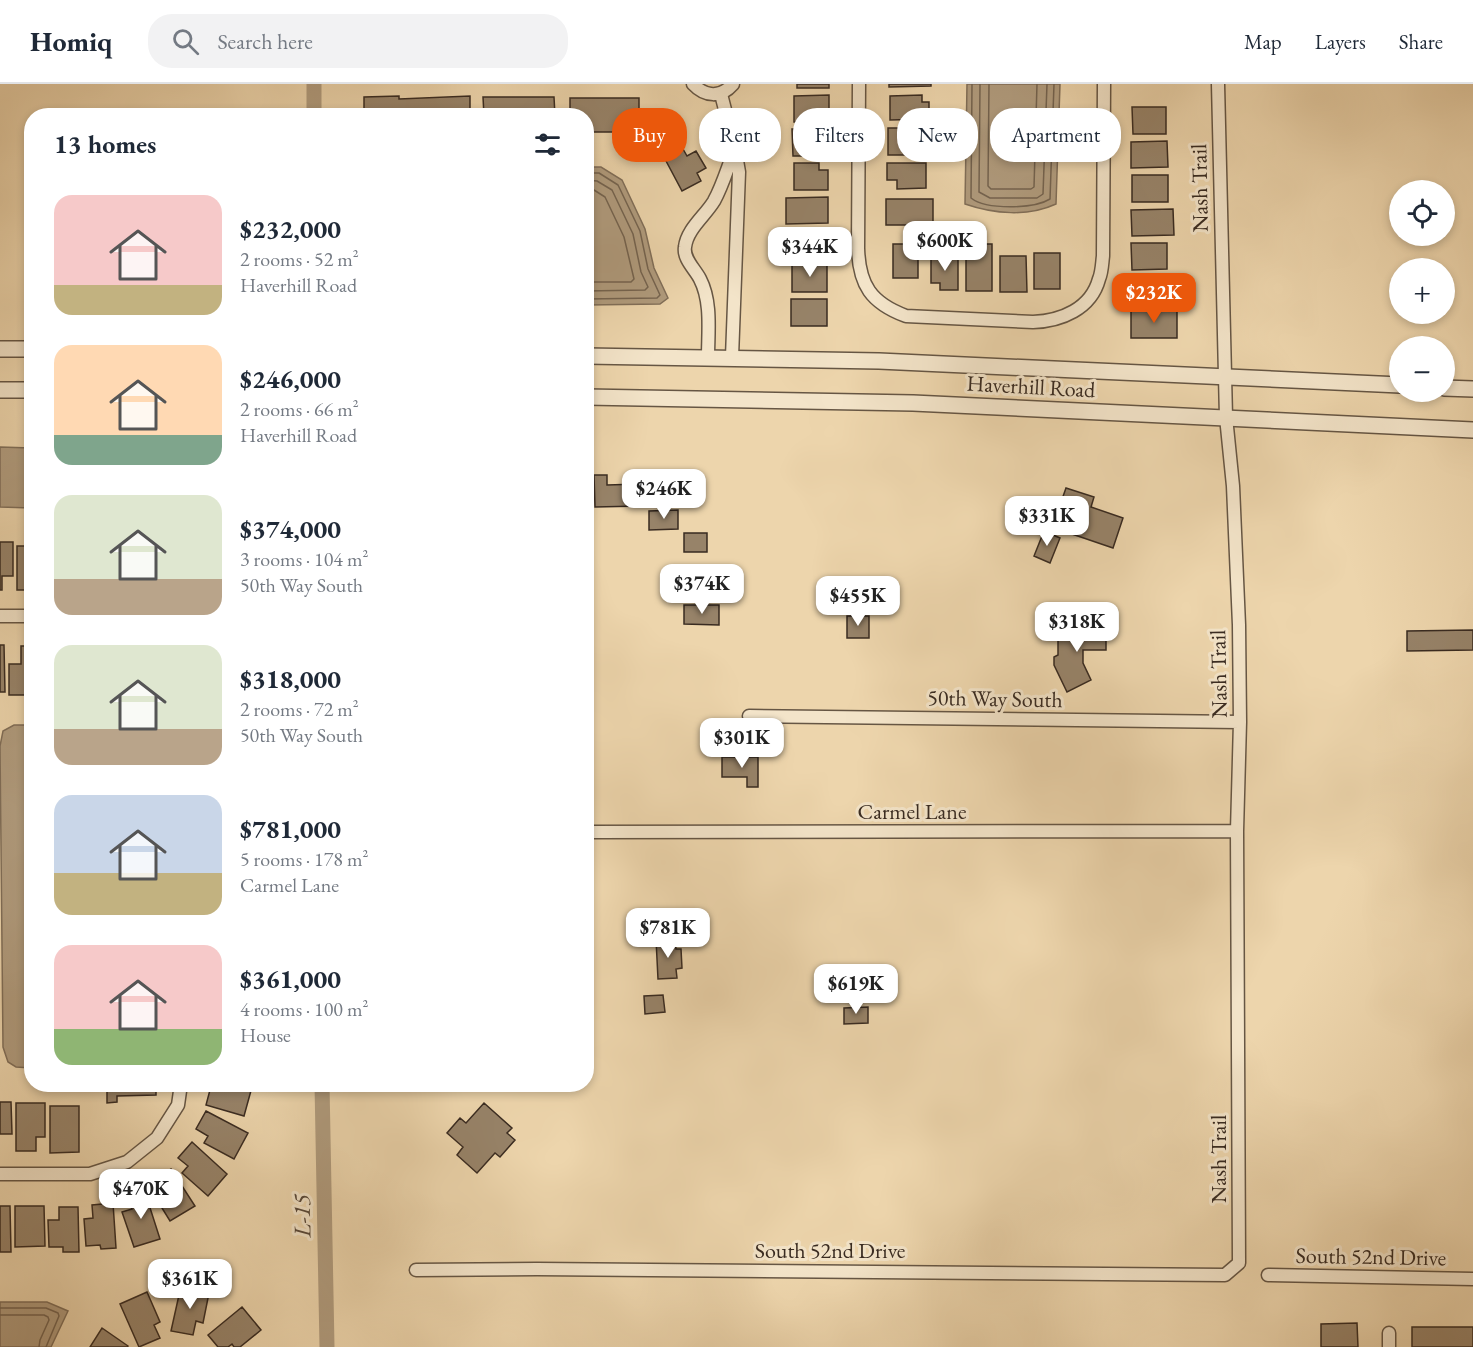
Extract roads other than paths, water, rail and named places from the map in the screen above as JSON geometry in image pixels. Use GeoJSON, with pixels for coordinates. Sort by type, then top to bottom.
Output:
{"type":"FeatureCollection","features":[{"type":"Feature","properties":{"kind":"street"},"geometry":{"type":"LineString","coordinates":[[693,84],[705,94],[721,94],[733,84]]}},
{"type":"Feature","properties":{"kind":"street"},"geometry":{"type":"LineString","coordinates":[[859,84],[858,270],[865,285],[876,299],[891,310],[906,316],[1033,322],[1063,318],[1077,310],[1090,297],[1099,281],[1103,256],[1104,84]]}},
{"type":"Feature","properties":{"kind":"street","name":"Nash Trail"},"geometry":{"type":"LineString","coordinates":[[1218,84],[1226,417],[1233,486],[1240,722],[1237,831],[1239,1263]]}},
{"type":"Feature","properties":{"kind":"street"},"geometry":{"type":"LineString","coordinates":[[721,94],[725,108]]}},
{"type":"Feature","properties":{"kind":"street"},"geometry":{"type":"LineString","coordinates":[[708,357],[706,294],[684,250],[686,239],[714,200],[730,162]]}},
{"type":"Feature","properties":{"kind":"street"},"geometry":{"type":"LineString","coordinates":[[732,357],[739,172],[737,162]]}},
{"type":"Feature","properties":{"kind":"street"},"geometry":{"type":"LineString","coordinates":[[0,349],[24,349]]}},
{"type":"Feature","properties":{"kind":"street","name":"Haverhill Road"},"geometry":{"type":"LineString","coordinates":[[594,356],[732,357],[958,364],[1389,384]]}},
{"type":"Feature","properties":{"kind":"street"},"geometry":{"type":"LineString","coordinates":[[1455,388],[1473,389]]}},
{"type":"Feature","properties":{"kind":"street"},"geometry":{"type":"LineString","coordinates":[[0,390],[24,390]]}},
{"type":"Feature","properties":{"kind":"street","name":"Haverhill Road"},"geometry":{"type":"LineString","coordinates":[[594,397],[913,403],[1473,430]]}},
{"type":"Feature","properties":{"kind":"street"},"geometry":{"type":"LineString","coordinates":[[0,616],[24,616]]}},
{"type":"Feature","properties":{"kind":"street","name":"50th Way South"},"geometry":{"type":"LineString","coordinates":[[749,717],[1240,722]]}},
{"type":"Feature","properties":{"kind":"street","name":"Carmel Lane"},"geometry":{"type":"LineString","coordinates":[[594,832],[1237,831]]}},
{"type":"Feature","properties":{"kind":"street"},"geometry":{"type":"LineString","coordinates":[[0,1174],[90,1174],[127,1162],[157,1138],[178,1105],[180,1092]]}},
{"type":"Feature","properties":{"kind":"street","name":"South 52nd Drive"},"geometry":{"type":"LineString","coordinates":[[416,1270],[1225,1275],[1239,1263]]}},
{"type":"Feature","properties":{"kind":"street","name":"South 52nd Drive"},"geometry":{"type":"LineString","coordinates":[[1268,1275],[1473,1279]]}},
{"type":"Feature","properties":{"kind":"street"},"geometry":{"type":"LineString","coordinates":[[1389,1333],[1389,1347]]}},
{"type":"Feature","properties":{"kind":"water"},"geometry":{"type":"Polygon","coordinates":[[[967,84],[1060,84],[1059,108],[990,108],[990,162],[1057,162],[1056,204],[1034,211],[1011,213],[965,204],[966,162],[978,162],[978,108],[967,108],[967,84]]]}},
{"type":"Feature","properties":{"kind":"water"},"geometry":{"type":"Polygon","coordinates":[[[594,167],[601,167],[622,180],[645,229],[654,268],[668,298],[660,304],[594,305],[594,167]]]}},
{"type":"Feature","properties":{"kind":"water"},"geometry":{"type":"Polygon","coordinates":[[[0,447],[24,448],[24,508],[0,507],[0,447]]]}},
{"type":"Feature","properties":{"kind":"water"},"geometry":{"type":"Polygon","coordinates":[[[14,725],[24,725],[24,1068],[16,1067],[8,1062],[3,1047],[0,746],[3,731],[14,725]]]}},
{"type":"Feature","properties":{"kind":"water"},"geometry":{"type":"Polygon","coordinates":[[[0,1302],[47,1302],[68,1311],[51,1347],[0,1347],[0,1302]]]}},
{"type":"Feature","properties":{"kind":"waterway","name":"L-15"},"geometry":{"type":"LineString","coordinates":[[314,84],[314,108]]}},
{"type":"Feature","properties":{"kind":"waterway","name":"L-15"},"geometry":{"type":"LineString","coordinates":[[322,1092],[327,1347]]}}]}
